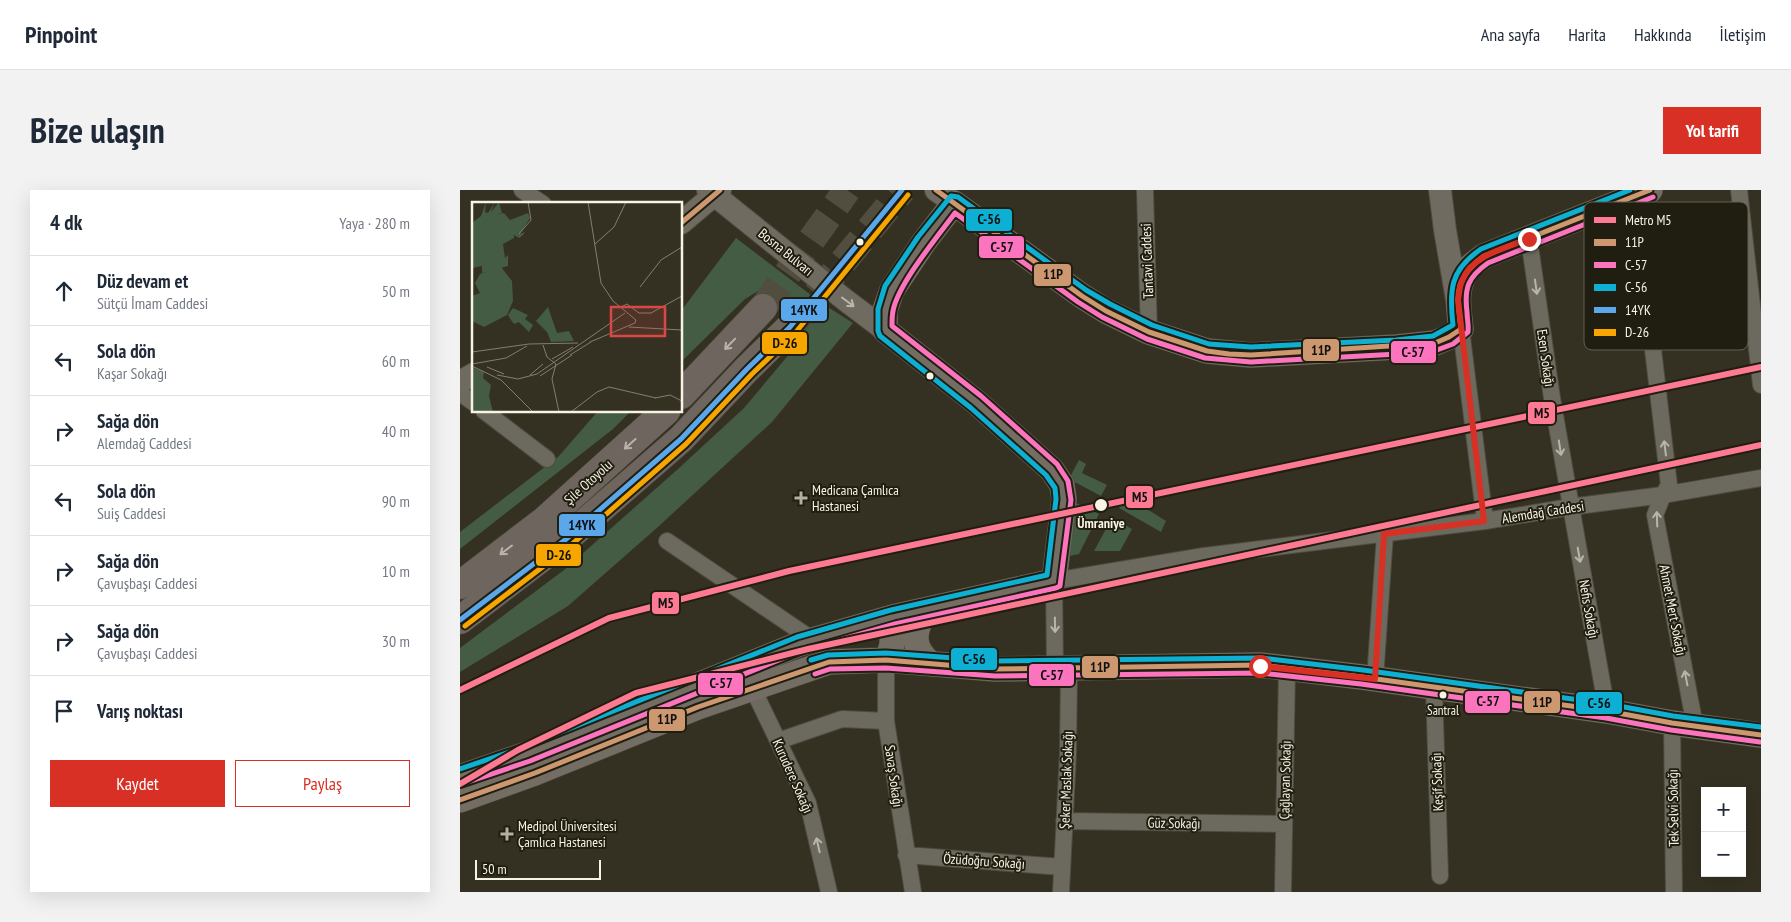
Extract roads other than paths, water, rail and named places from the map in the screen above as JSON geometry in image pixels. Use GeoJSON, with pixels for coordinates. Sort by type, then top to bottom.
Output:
{"type":"FeatureCollection","features":[{"type":"Feature","properties":{"kind":"highway"},"geometry":{"type":"LineString","coordinates":[[682,394],[764,308]]}},
{"type":"Feature","properties":{"kind":"highway","name":"Şile Otoyolu"},"geometry":{"type":"LineString","coordinates":[[460,620],[565,540],[681,439],[747,369],[790,327]]}},
{"type":"Feature","properties":{"kind":"highway","name":"Şile Otoyolu"},"geometry":{"type":"LineString","coordinates":[[460,585],[545,520],[665,412]]}},
{"type":"Feature","properties":{"kind":"main road"},"geometry":{"type":"LineString","coordinates":[[1622,202],[1642,194]]}},
{"type":"Feature","properties":{"kind":"main road"},"geometry":{"type":"LineString","coordinates":[[885,330],[885,310],[892,290],[945,196],[1082,296],[1106,311],[1149,332],[1207,351],[1251,355],[1434,343],[1461,329],[1458,300],[1461,282],[1468,268],[1484,256],[1584,217]]}},
{"type":"Feature","properties":{"kind":"main road","name":"Bosna Bulvarı"},"geometry":{"type":"LineString","coordinates":[[885,330],[976,402],[1052,470],[1062,485],[1064,499],[1054,581]]}},
{"type":"Feature","properties":{"kind":"main road","name":"Alemdağ Caddesi"},"geometry":{"type":"LineString","coordinates":[[460,800],[535,773],[698,707],[744,678],[814,640],[876,622],[1054,581]]}},
{"type":"Feature","properties":{"kind":"main road"},"geometry":{"type":"LineString","coordinates":[[926,610],[920,619],[916,639],[917,648],[930,664]]}},
{"type":"Feature","properties":{"kind":"main road"},"geometry":{"type":"LineString","coordinates":[[876,622],[884,624],[890,631],[893,640],[892,650],[886,660]]}},
{"type":"Feature","properties":{"kind":"main road"},"geometry":{"type":"LineString","coordinates":[[744,678],[829,662],[886,660],[995,669],[1260,666],[1375,679],[1607,711],[1683,725],[1761,735]]}},
{"type":"Feature","properties":{"kind":"main road","name":"Alemdağ Caddesi"},"geometry":{"type":"LineString","coordinates":[[460,777],[744,678]]}},
{"type":"Feature","properties":{"kind":"street"},"geometry":{"type":"LineString","coordinates":[[522,190],[540,202]]}},
{"type":"Feature","properties":{"kind":"street","name":"Tantavi Caddesi"},"geometry":{"type":"LineString","coordinates":[[1144,190],[1149,332]]}},
{"type":"Feature","properties":{"kind":"street"},"geometry":{"type":"LineString","coordinates":[[1440,190],[1445,230],[1458,300]]}},
{"type":"Feature","properties":{"kind":"street"},"geometry":{"type":"LineString","coordinates":[[682,222],[714,192]]}},
{"type":"Feature","properties":{"kind":"street","name":"Bosna Bulvarı"},"geometry":{"type":"LineString","coordinates":[[714,192],[844,299],[885,330]]}},
{"type":"Feature","properties":{"kind":"street"},"geometry":{"type":"LineString","coordinates":[[1445,230],[1458,244],[1484,256]]}},
{"type":"Feature","properties":{"kind":"street","name":"Esen Sokağı"},"geometry":{"type":"LineString","coordinates":[[1529,239],[1570,507]]}},
{"type":"Feature","properties":{"kind":"street"},"geometry":{"type":"LineString","coordinates":[[1748,270],[1761,386]]}},
{"type":"Feature","properties":{"kind":"street"},"geometry":{"type":"LineString","coordinates":[[1461,329],[1484,521]]}},
{"type":"Feature","properties":{"kind":"street","name":"Ahmet Mert Sokağı"},"geometry":{"type":"LineString","coordinates":[[1656,350],[1669,485],[1655,515],[1683,725]]}},
{"type":"Feature","properties":{"kind":"street"},"geometry":{"type":"LineString","coordinates":[[460,382],[472,375]]}},
{"type":"Feature","properties":{"kind":"street"},"geometry":{"type":"LineString","coordinates":[[460,393],[472,402]]}},
{"type":"Feature","properties":{"kind":"street"},"geometry":{"type":"LineString","coordinates":[[485,412],[547,459]]}},
{"type":"Feature","properties":{"kind":"street","name":"Alemdağ Caddesi"},"geometry":{"type":"LineString","coordinates":[[1054,581],[1204,556],[1484,521],[1663,495],[1761,478]]}},
{"type":"Feature","properties":{"kind":"street","name":"Nefis Sokağı"},"geometry":{"type":"LineString","coordinates":[[1570,507],[1607,711]]}},
{"type":"Feature","properties":{"kind":"street"},"geometry":{"type":"LineString","coordinates":[[1375,679],[1384,534]]}},
{"type":"Feature","properties":{"kind":"street"},"geometry":{"type":"LineString","coordinates":[[667,541],[814,640]]}},
{"type":"Feature","properties":{"kind":"street","name":"Şeker Maslak Sokağı"},"geometry":{"type":"LineString","coordinates":[[1054,581],[1068,753],[1060,892]]}},
{"type":"Feature","properties":{"kind":"street","name":"Savaş Sokağı"},"geometry":{"type":"LineString","coordinates":[[886,660],[886,720],[912,892]]}},
{"type":"Feature","properties":{"kind":"street","name":"Çağlayan Sokağı"},"geometry":{"type":"LineString","coordinates":[[1283,890],[1287,668]]}},
{"type":"Feature","properties":{"kind":"street","name":"Kurudere Sokağı"},"geometry":{"type":"LineString","coordinates":[[744,678],[778,741],[808,803],[829,892]]}},
{"type":"Feature","properties":{"kind":"street","name":"Keşif Sokağı"},"geometry":{"type":"LineString","coordinates":[[1434,688],[1440,876]]}},
{"type":"Feature","properties":{"kind":"street"},"geometry":{"type":"LineString","coordinates":[[778,741],[842,718],[886,720]]}},
{"type":"Feature","properties":{"kind":"street","name":"Tek Selvi Sokağı"},"geometry":{"type":"LineString","coordinates":[[1674,892],[1683,725]]}},
{"type":"Feature","properties":{"kind":"street","name":"Güz Sokağı"},"geometry":{"type":"LineString","coordinates":[[1064,821],[1284,824]]}},
{"type":"Feature","properties":{"kind":"street","name":"Özüdoğru Sokağı"},"geometry":{"type":"LineString","coordinates":[[906,855],[1062,867]]}},
{"type":"Feature","properties":{"kind":"tunnel"},"geometry":{"type":"LineString","coordinates":[[763,308],[847,190]]}},
{"type":"Feature","properties":{"kind":"tunnel"},"geometry":{"type":"LineString","coordinates":[[790,327],[902,190]]}},
{"type":"Feature","properties":{"kind":"metro line","name":"M5"},"geometry":{"type":"LineString","coordinates":[[460,690],[609,618],[789,571],[1761,367]]}},
{"type":"Feature","properties":{"kind":"metro line","name":"M5"},"geometry":{"type":"LineString","coordinates":[[460,784],[518,750],[636,693],[808,649],[1761,445]]}},
{"type":"Feature","properties":{"kind":"place","name":"Medicana Çamlıca Hastanesi"},"geometry":{"type":"Point","coordinates":[801,498]}},
{"type":"Feature","properties":{"kind":"place","name":"Ümraniye"},"geometry":{"type":"Point","coordinates":[1101,505]}},
{"type":"Feature","properties":{"kind":"place","name":"Santral"},"geometry":{"type":"Point","coordinates":[1443,695]}},
{"type":"Feature","properties":{"kind":"place","name":"Medipol Üniversitesi Çamlıca Hastanesi"},"geometry":{"type":"Point","coordinates":[507,834]}}]}
